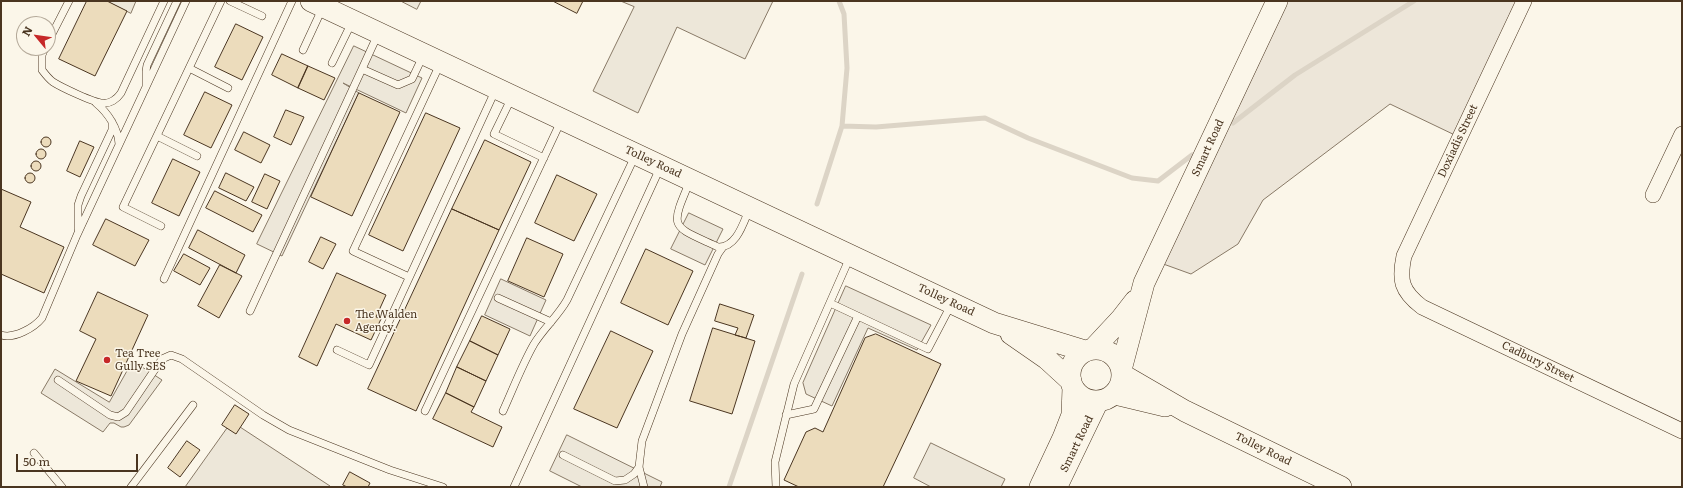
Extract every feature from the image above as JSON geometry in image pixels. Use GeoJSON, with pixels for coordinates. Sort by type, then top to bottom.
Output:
{"type":"FeatureCollection","features":[{"type":"Feature","properties":{"kind":"main road","name":"Smart Road"},"geometry":{"type":"LineString","coordinates":[[1122,370],[1140,296],[1147,277],[1277,1]]}},
{"type":"Feature","properties":{"kind":"main road","name":"Tolley Road"},"geometry":{"type":"LineString","coordinates":[[317,4],[994,323],[1047,359],[1072,384]]}},
{"type":"Feature","properties":{"kind":"main road","name":"Smart Road"},"geometry":{"type":"LineString","coordinates":[[1090,350],[1121,319],[1140,296]]}},
{"type":"Feature","properties":{"kind":"main road","name":"Tolley Road"},"geometry":{"type":"LineString","coordinates":[[994,323],[1090,350]]}},
{"type":"Feature","properties":{"kind":"main road"},"geometry":{"type":"LineString","coordinates":[[1103,349],[1117,358],[1122,370],[1118,391],[1106,398],[1094,401],[1081,396],[1072,384],[1070,372],[1072,364],[1077,356],[1090,350],[1103,349]]}},
{"type":"Feature","properties":{"kind":"main road","name":"Tolley Road"},"geometry":{"type":"LineString","coordinates":[[1122,370],[1185,411],[1341,487]]}},
{"type":"Feature","properties":{"kind":"main road","name":"Smart Road"},"geometry":{"type":"LineString","coordinates":[[1040,487],[1072,415],[1072,384]]}},
{"type":"Feature","properties":{"kind":"main road","name":"Smart Road"},"geometry":{"type":"LineString","coordinates":[[1056,487],[1106,398]]}},
{"type":"Feature","properties":{"kind":"main road","name":"Tolley Road"},"geometry":{"type":"LineString","coordinates":[[1106,398],[1185,411]]}},
{"type":"Feature","properties":{"kind":"street","name":"Doxiadis Street"},"geometry":{"type":"LineString","coordinates":[[1402,283],[1401,272],[1404,256],[1524,1]]}},
{"type":"Feature","properties":{"kind":"street"},"geometry":{"type":"LineString","coordinates":[[1653,195],[1682,134]]}},
{"type":"Feature","properties":{"kind":"street","name":"Cadbury Street"},"geometry":{"type":"LineString","coordinates":[[1402,283],[1411,299],[1422,307],[1682,431]]}},
{"type":"Feature","properties":{"kind":"lane"},"geometry":{"type":"LineString","coordinates":[[56,26],[68,1]]}},
{"type":"Feature","properties":{"kind":"lane"},"geometry":{"type":"LineString","coordinates":[[42,56],[42,70],[53,82],[94,101],[103,104],[112,102],[118,98],[164,1]]}},
{"type":"Feature","properties":{"kind":"lane"},"geometry":{"type":"LineString","coordinates":[[144,92],[147,65],[177,1]]}},
{"type":"Feature","properties":{"kind":"lane"},"geometry":{"type":"LineString","coordinates":[[1,335],[10,336],[18,334],[36,325],[42,318],[77,235],[186,1]]}},
{"type":"Feature","properties":{"kind":"lane"},"geometry":{"type":"LineString","coordinates":[[161,226],[123,207],[220,1]]}},
{"type":"Feature","properties":{"kind":"lane"},"geometry":{"type":"LineString","coordinates":[[230,1],[262,16]]}},
{"type":"Feature","properties":{"kind":"lane"},"geometry":{"type":"LineString","coordinates":[[164,278],[292,1]]}},
{"type":"Feature","properties":{"kind":"lane"},"geometry":{"type":"LineString","coordinates":[[303,50],[317,4]]}},
{"type":"Feature","properties":{"kind":"lane"},"geometry":{"type":"LineString","coordinates":[[332,63],[353,20]]}},
{"type":"Feature","properties":{"kind":"lane"},"geometry":{"type":"LineString","coordinates":[[250,311],[378,33]]}},
{"type":"Feature","properties":{"kind":"lane"},"geometry":{"type":"LineString","coordinates":[[362,69],[398,85],[412,79],[432,58]]}},
{"type":"Feature","properties":{"kind":"lane"},"geometry":{"type":"LineString","coordinates":[[409,277],[353,251],[432,58]]}},
{"type":"Feature","properties":{"kind":"lane"},"geometry":{"type":"LineString","coordinates":[[189,68],[228,88]]}},
{"type":"Feature","properties":{"kind":"lane"},"geometry":{"type":"LineString","coordinates":[[504,92],[494,134],[544,158]]}},
{"type":"Feature","properties":{"kind":"lane"},"geometry":{"type":"LineString","coordinates":[[337,350],[369,365],[409,277],[504,92]]}},
{"type":"Feature","properties":{"kind":"lane"},"geometry":{"type":"LineString","coordinates":[[94,101],[101,107],[112,122],[118,137],[119,146]]}},
{"type":"Feature","properties":{"kind":"lane"},"geometry":{"type":"LineString","coordinates":[[425,411],[562,119]]}},
{"type":"Feature","properties":{"kind":"lane"},"geometry":{"type":"LineString","coordinates":[[77,235],[78,205],[112,130],[112,122]]}},
{"type":"Feature","properties":{"kind":"lane"},"geometry":{"type":"LineString","coordinates":[[157,136],[197,156]]}},
{"type":"Feature","properties":{"kind":"lane"},"geometry":{"type":"LineString","coordinates":[[503,412],[534,346],[560,312],[567,300],[636,154]]}},
{"type":"Feature","properties":{"kind":"lane"},"geometry":{"type":"LineString","coordinates":[[513,485],[660,166]]}},
{"type":"Feature","properties":{"kind":"lane"},"geometry":{"type":"LineString","coordinates":[[691,180],[678,209],[676,217],[678,225],[683,231],[718,247],[723,247]]}},
{"type":"Feature","properties":{"kind":"lane"},"geometry":{"type":"LineString","coordinates":[[644,487],[639,468],[642,442],[682,334],[718,254],[723,247],[730,243],[737,235],[750,208]]}},
{"type":"Feature","properties":{"kind":"lane"},"geometry":{"type":"LineString","coordinates":[[776,487],[776,462],[794,384],[851,255]]}},
{"type":"Feature","properties":{"kind":"lane"},"geometry":{"type":"LineString","coordinates":[[498,298],[551,322]]}},
{"type":"Feature","properties":{"kind":"lane"},"geometry":{"type":"LineString","coordinates":[[830,303],[928,349],[952,303]]}},
{"type":"Feature","properties":{"kind":"lane"},"geometry":{"type":"LineString","coordinates":[[786,415],[814,409],[858,316]]}},
{"type":"Feature","properties":{"kind":"lane"},"geometry":{"type":"LineString","coordinates":[[58,380],[110,415],[118,417],[126,412],[162,359],[171,355],[182,359],[263,415],[289,430],[390,470],[443,487]]}},
{"type":"Feature","properties":{"kind":"lane"},"geometry":{"type":"LineString","coordinates":[[131,487],[193,405]]}},
{"type":"Feature","properties":{"kind":"lane"},"geometry":{"type":"LineString","coordinates":[[34,453],[62,487]]}},
{"type":"Feature","properties":{"kind":"lane"},"geometry":{"type":"LineString","coordinates":[[563,455],[615,481],[625,480],[634,474],[639,468]]}},
{"type":"Feature","properties":{"kind":"shaded area"},"geometry":{"type":"Polygon","coordinates":[[[107,1],[136,1],[131,13],[107,1]]]}},
{"type":"Feature","properties":{"kind":"shaded area"},"geometry":{"type":"Polygon","coordinates":[[[401,1],[421,1],[417,9],[401,1]]]}},
{"type":"Feature","properties":{"kind":"shaded area"},"geometry":{"type":"Polygon","coordinates":[[[621,1],[773,1],[745,59],[677,27],[638,113],[593,91],[634,7],[621,1]]]}},
{"type":"Feature","properties":{"kind":"shaded area"},"geometry":{"type":"Polygon","coordinates":[[[1277,1],[1525,1],[1459,137],[1390,104],[1263,200],[1238,244],[1191,274],[1155,261],[1277,1]]]}},
{"type":"Feature","properties":{"kind":"shaded area"},"geometry":{"type":"Polygon","coordinates":[[[354,46],[422,78],[406,113],[343,83],[359,93],[282,256],[257,244],[354,46]]]}},
{"type":"Feature","properties":{"kind":"shaded area"},"geometry":{"type":"Polygon","coordinates":[[[689,213],[723,229],[705,265],[671,249],[689,213]]]}},
{"type":"Feature","properties":{"kind":"shaded area"},"geometry":{"type":"Polygon","coordinates":[[[501,279],[546,300],[530,336],[485,315],[501,279]]]}},
{"type":"Feature","properties":{"kind":"shaded area"},"geometry":{"type":"Polygon","coordinates":[[[846,286],[931,325],[917,350],[868,328],[832,406],[806,394],[803,383],[846,286]]]}},
{"type":"Feature","properties":{"kind":"shaded area"},"geometry":{"type":"Polygon","coordinates":[[[133,361],[162,380],[129,425],[124,427],[110,423],[103,432],[41,393],[55,369],[109,402],[133,361]]]}},
{"type":"Feature","properties":{"kind":"shaded area"},"geometry":{"type":"Polygon","coordinates":[[[240,427],[330,487],[185,487],[227,428],[240,427]]]}},
{"type":"Feature","properties":{"kind":"shaded area"},"geometry":{"type":"Polygon","coordinates":[[[567,435],[662,482],[660,487],[582,487],[550,471],[567,435]]]}},
{"type":"Feature","properties":{"kind":"shaded area"},"geometry":{"type":"Polygon","coordinates":[[[931,443],[1005,479],[1001,487],[931,487],[914,478],[931,443]]]}},
{"type":"Feature","properties":{"kind":"building"},"geometry":{"type":"Polygon","coordinates":[[[87,1],[107,1],[127,11],[95,76],[59,59],[87,1]]]}},
{"type":"Feature","properties":{"kind":"building"},"geometry":{"type":"Polygon","coordinates":[[[553,1],[583,1],[577,13],[553,1]]]}},
{"type":"Feature","properties":{"kind":"building"},"geometry":{"type":"Polygon","coordinates":[[[236,24],[263,37],[242,80],[215,67],[236,24]]]}},
{"type":"Feature","properties":{"kind":"building"},"geometry":{"type":"Polygon","coordinates":[[[282,54],[308,66],[298,88],[272,75],[282,54]]]}},
{"type":"Feature","properties":{"kind":"building"},"geometry":{"type":"Polygon","coordinates":[[[308,66],[335,78],[324,100],[298,88],[308,66]]]}},
{"type":"Feature","properties":{"kind":"building"},"geometry":{"type":"Polygon","coordinates":[[[205,92],[232,105],[211,148],[184,135],[205,92]]]}},
{"type":"Feature","properties":{"kind":"building"},"geometry":{"type":"Polygon","coordinates":[[[359,93],[400,112],[352,216],[311,197],[359,93]]]}},
{"type":"Feature","properties":{"kind":"building"},"geometry":{"type":"Polygon","coordinates":[[[286,110],[304,117],[291,145],[274,137],[286,110]]]}},
{"type":"Feature","properties":{"kind":"building"},"geometry":{"type":"Polygon","coordinates":[[[426,113],[460,128],[403,251],[369,235],[426,113]]]}},
{"type":"Feature","properties":{"kind":"building"},"geometry":{"type":"Polygon","coordinates":[[[244,132],[270,145],[261,163],[235,150],[244,132]]]}},
{"type":"Feature","properties":{"kind":"building"},"geometry":{"type":"Polygon","coordinates":[[[44,137],[48,137],[50,138],[50,146],[44,147],[41,144],[41,140],[44,137]]]}},
{"type":"Feature","properties":{"kind":"building"},"geometry":{"type":"Polygon","coordinates":[[[485,140],[531,162],[499,230],[452,209],[485,140]]]}},
{"type":"Feature","properties":{"kind":"building"},"geometry":{"type":"Polygon","coordinates":[[[80,141],[94,147],[80,177],[67,171],[80,141]]]}},
{"type":"Feature","properties":{"kind":"building"},"geometry":{"type":"Polygon","coordinates":[[[39,149],[43,149],[45,150],[45,158],[39,159],[36,156],[36,152],[39,149]]]}},
{"type":"Feature","properties":{"kind":"building"},"geometry":{"type":"Polygon","coordinates":[[[173,159],[200,172],[179,216],[152,203],[173,159]]]}},
{"type":"Feature","properties":{"kind":"building"},"geometry":{"type":"Polygon","coordinates":[[[34,161],[38,161],[40,162],[40,170],[34,171],[31,168],[31,164],[34,161]]]}},
{"type":"Feature","properties":{"kind":"building"},"geometry":{"type":"Polygon","coordinates":[[[28,173],[32,173],[34,174],[34,182],[28,183],[25,180],[25,176],[28,173]]]}},
{"type":"Feature","properties":{"kind":"building"},"geometry":{"type":"Polygon","coordinates":[[[226,173],[254,187],[246,201],[219,188],[226,173]]]}},
{"type":"Feature","properties":{"kind":"building"},"geometry":{"type":"Polygon","coordinates":[[[265,174],[280,181],[267,209],[252,202],[265,174]]]}},
{"type":"Feature","properties":{"kind":"building"},"geometry":{"type":"Polygon","coordinates":[[[557,175],[597,194],[574,241],[535,223],[557,175]]]}},
{"type":"Feature","properties":{"kind":"building"},"geometry":{"type":"Polygon","coordinates":[[[1,189],[31,202],[20,227],[64,247],[44,293],[1,274],[1,189]]]}},
{"type":"Feature","properties":{"kind":"building"},"geometry":{"type":"Polygon","coordinates":[[[215,191],[262,215],[253,232],[206,208],[215,191]]]}},
{"type":"Feature","properties":{"kind":"building"},"geometry":{"type":"Polygon","coordinates":[[[452,209],[499,230],[416,411],[368,389],[452,209]]]}},
{"type":"Feature","properties":{"kind":"building"},"geometry":{"type":"Polygon","coordinates":[[[106,219],[149,240],[135,266],[93,245],[106,219]]]}},
{"type":"Feature","properties":{"kind":"building"},"geometry":{"type":"Polygon","coordinates":[[[198,230],[245,255],[236,273],[189,248],[198,230]]]}},
{"type":"Feature","properties":{"kind":"building"},"geometry":{"type":"Polygon","coordinates":[[[321,237],[336,244],[323,269],[309,262],[321,237]]]}},
{"type":"Feature","properties":{"kind":"building"},"geometry":{"type":"Polygon","coordinates":[[[527,238],[563,254],[544,297],[508,281],[527,238]]]}},
{"type":"Feature","properties":{"kind":"building"},"geometry":{"type":"Polygon","coordinates":[[[646,249],[693,271],[668,325],[621,303],[646,249]]]}},
{"type":"Feature","properties":{"kind":"building"},"geometry":{"type":"Polygon","coordinates":[[[184,254],[210,268],[200,285],[174,271],[184,254]]]}},
{"type":"Feature","properties":{"kind":"building"},"geometry":{"type":"Polygon","coordinates":[[[220,265],[242,276],[219,318],[198,306],[220,265]]]}},
{"type":"Feature","properties":{"kind":"building","name":"The Walden Agency."},"geometry":{"type":"Polygon","coordinates":[[[337,273],[386,295],[376,317],[381,319],[371,340],[336,324],[317,366],[299,357],[337,273]]]}},
{"type":"Feature","properties":{"kind":"building","name":"Tea Tree Gully SES"},"geometry":{"type":"Polygon","coordinates":[[[98,292],[148,315],[111,396],[76,381],[96,339],[80,331],[98,292]]]}},
{"type":"Feature","properties":{"kind":"building"},"geometry":{"type":"Polygon","coordinates":[[[720,304],[754,315],[746,338],[735,335],[738,328],[715,321],[720,304]]]}},
{"type":"Feature","properties":{"kind":"building"},"geometry":{"type":"Polygon","coordinates":[[[482,316],[510,329],[498,355],[470,341],[482,316]]]}},
{"type":"Feature","properties":{"kind":"building"},"geometry":{"type":"Polygon","coordinates":[[[713,328],[755,341],[732,414],[690,401],[713,328]]]}},
{"type":"Feature","properties":{"kind":"building"},"geometry":{"type":"Polygon","coordinates":[[[611,331],[653,351],[617,428],[574,409],[611,331]]]}},
{"type":"Feature","properties":{"kind":"building"},"geometry":{"type":"Polygon","coordinates":[[[876,334],[941,364],[883,487],[799,487],[784,480],[806,432],[815,428],[823,432],[865,338],[876,334]]]}},
{"type":"Feature","properties":{"kind":"building"},"geometry":{"type":"Polygon","coordinates":[[[470,341],[498,355],[486,381],[457,367],[470,341]]]}},
{"type":"Feature","properties":{"kind":"building"},"geometry":{"type":"Polygon","coordinates":[[[457,367],[486,381],[474,407],[446,393],[457,367]]]}},
{"type":"Feature","properties":{"kind":"building"},"geometry":{"type":"Polygon","coordinates":[[[446,393],[474,407],[471,412],[502,427],[493,447],[433,419],[446,393]]]}},
{"type":"Feature","properties":{"kind":"building"},"geometry":{"type":"Polygon","coordinates":[[[235,405],[249,414],[236,434],[222,425],[235,405]]]}},
{"type":"Feature","properties":{"kind":"building"},"geometry":{"type":"Polygon","coordinates":[[[187,441],[200,450],[180,477],[168,468],[187,441]]]}},
{"type":"Feature","properties":{"kind":"building"},"geometry":{"type":"Polygon","coordinates":[[[350,472],[370,483],[368,487],[347,487],[343,485],[350,472]]]}},
{"type":"Feature","properties":{"kind":"waterway"},"geometry":{"type":"LineString","coordinates":[[817,204],[842,126],[847,68],[844,14],[839,1]]}},
{"type":"Feature","properties":{"kind":"waterway"},"geometry":{"type":"LineString","coordinates":[[1233,123],[1295,75],[1414,1]]}},
{"type":"Feature","properties":{"kind":"waterway"},"geometry":{"type":"LineString","coordinates":[[842,126],[876,127],[985,118],[1028,138],[1132,178],[1158,181],[1192,155]]}},
{"type":"Feature","properties":{"kind":"waterway"},"geometry":{"type":"LineString","coordinates":[[729,487],[802,274]]}},
{"type":"Feature","properties":{"kind":"place","name":"The Walden Agency."},"geometry":{"type":"Point","coordinates":[347,321]}},
{"type":"Feature","properties":{"kind":"place","name":"Tea Tree Gully SES"},"geometry":{"type":"Point","coordinates":[107,360]}}]}
